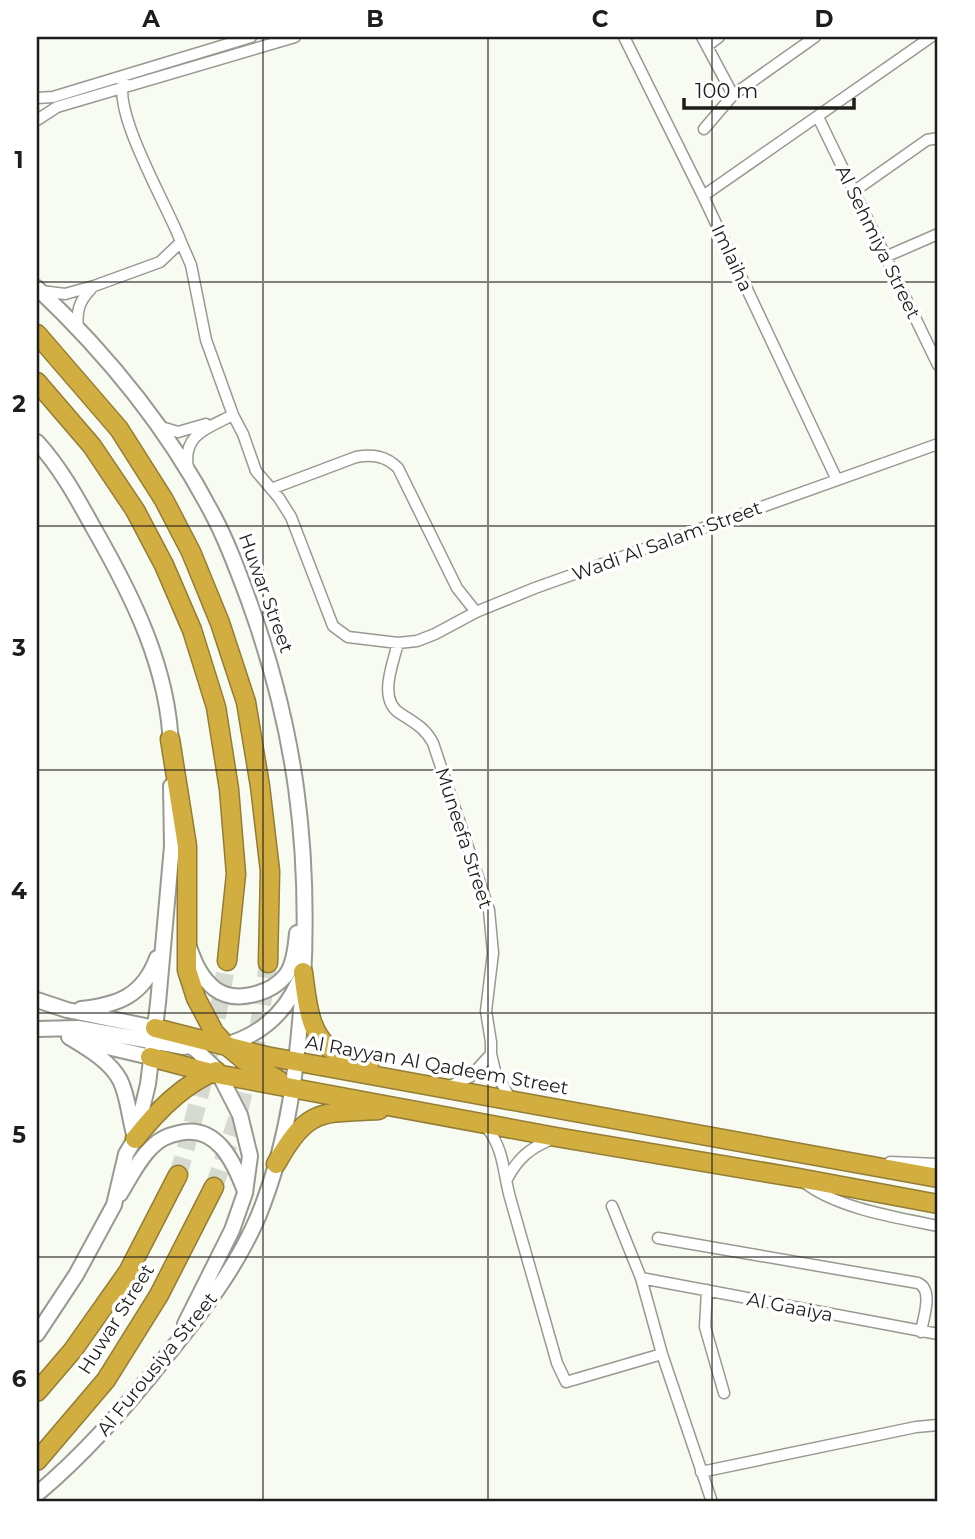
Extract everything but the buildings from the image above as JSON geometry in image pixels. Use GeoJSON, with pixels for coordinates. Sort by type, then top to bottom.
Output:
{"type":"FeatureCollection","features":[{"type":"Feature","properties":{"kind":"highway"},"geometry":{"type":"LineString","coordinates":[[37,334],[119,429],[164,500],[191,552],[220,623],[246,702],[260,786],[270,871],[268,963]]}},
{"type":"Feature","properties":{"kind":"highway"},"geometry":{"type":"LineString","coordinates":[[37,382],[93,446],[135,510],[164,565],[192,630],[216,706],[229,789],[236,874],[227,961]]}},
{"type":"Feature","properties":{"kind":"highway"},"geometry":{"type":"LineString","coordinates":[[170,739],[187,846],[187,970],[196,998],[214,1032],[226,1045],[245,1061],[293,1088]]}},
{"type":"Feature","properties":{"kind":"highway"},"geometry":{"type":"LineString","coordinates":[[303,972],[309,1013],[314,1028],[325,1045],[336,1053],[415,1082]]}},
{"type":"Feature","properties":{"kind":"highway","name":"Al Rayyan Al Qadeem Street"},"geometry":{"type":"LineString","coordinates":[[153,1043],[226,1045],[266,1056],[938,1178]]}},
{"type":"Feature","properties":{"kind":"highway","name":"Al Rayyan Al Qadeem Street"},"geometry":{"type":"LineString","coordinates":[[153,1043],[215,1072],[293,1088],[938,1204]]}},
{"type":"Feature","properties":{"kind":"highway"},"geometry":{"type":"LineString","coordinates":[[135,1139],[187,1086],[215,1072],[266,1056]]}},
{"type":"Feature","properties":{"kind":"highway"},"geometry":{"type":"LineString","coordinates":[[276,1164],[301,1126],[319,1116],[411,1109]]}},
{"type":"Feature","properties":{"kind":"highway","name":"Huwar Street"},"geometry":{"type":"LineString","coordinates":[[37,1392],[73,1350],[128,1272],[178,1175]]}},
{"type":"Feature","properties":{"kind":"highway","name":"Huwar Street"},"geometry":{"type":"LineString","coordinates":[[37,1461],[106,1380],[159,1294],[214,1187]]}},
{"type":"Feature","properties":{"kind":"main road","name":"Huwar Street"},"geometry":{"type":"LineString","coordinates":[[38,290],[78,329],[124,381],[188,473],[214,516],[267,652],[286,724],[296,778],[306,926],[303,972]]}},
{"type":"Feature","properties":{"kind":"main road"},"geometry":{"type":"LineString","coordinates":[[37,442],[76,498],[137,607],[162,680],[170,739],[172,846],[153,1043],[148,1084],[135,1139],[126,1154],[114,1205]]}},
{"type":"Feature","properties":{"kind":"main road"},"geometry":{"type":"LineString","coordinates":[[186,940],[196,966],[205,980],[218,992],[244,997],[267,990],[286,975],[296,943],[303,869]]}},
{"type":"Feature","properties":{"kind":"main road"},"geometry":{"type":"LineString","coordinates":[[67,1010],[120,1001],[134,992],[150,977],[164,941]]}},
{"type":"Feature","properties":{"kind":"main road"},"geometry":{"type":"LineString","coordinates":[[37,1029],[78,1028],[195,1049],[226,1045],[255,1033],[275,1019],[291,999],[303,972]]}},
{"type":"Feature","properties":{"kind":"main road","name":"Al Furousiya Street"},"geometry":{"type":"LineString","coordinates":[[37,1494],[90,1446],[122,1411],[207,1306],[240,1252],[257,1218],[276,1164],[290,1110],[297,1060],[303,972]]}},
{"type":"Feature","properties":{"kind":"main road","name":"Al Rayyan Al Qadeem Street"},"geometry":{"type":"LineString","coordinates":[[37,1000],[153,1043]]}},
{"type":"Feature","properties":{"kind":"main road","name":"Al Rayyan Al Qadeem Street"},"geometry":{"type":"LineString","coordinates":[[37,1029],[69,1037],[153,1043]]}},
{"type":"Feature","properties":{"kind":"main road"},"geometry":{"type":"LineString","coordinates":[[69,1037],[89,1049],[119,1078],[125,1092],[135,1139]]}},
{"type":"Feature","properties":{"kind":"main road"},"geometry":{"type":"LineString","coordinates":[[172,1350],[227,1241],[246,1193],[250,1170],[248,1142],[240,1115],[215,1072],[195,1049]]}},
{"type":"Feature","properties":{"kind":"main road"},"geometry":{"type":"LineString","coordinates":[[37,1334],[76,1275],[114,1205],[155,1143],[185,1132],[199,1133],[218,1142],[234,1163],[246,1193]]}},
{"type":"Feature","properties":{"kind":"street"},"geometry":{"type":"LineString","coordinates":[[37,98],[53,97],[251,37]]}},
{"type":"Feature","properties":{"kind":"street"},"geometry":{"type":"LineString","coordinates":[[37,120],[57,107],[265,41],[295,37]]}},
{"type":"Feature","properties":{"kind":"street","name":"Imlaiha"},"geometry":{"type":"LineString","coordinates":[[624,37],[703,196],[837,481]]}},
{"type":"Feature","properties":{"kind":"street"},"geometry":{"type":"LineString","coordinates":[[719,37],[704,42],[733,94]]}},
{"type":"Feature","properties":{"kind":"street"},"geometry":{"type":"LineString","coordinates":[[704,128],[733,94],[816,37]]}},
{"type":"Feature","properties":{"kind":"street"},"geometry":{"type":"LineString","coordinates":[[703,196],[931,37]]}},
{"type":"Feature","properties":{"kind":"street"},"geometry":{"type":"LineString","coordinates":[[120,89],[125,75]]}},
{"type":"Feature","properties":{"kind":"street","name":"Wadi Al Salam Street"},"geometry":{"type":"LineString","coordinates":[[120,89],[135,143],[191,265],[206,340],[256,471],[291,517],[334,626],[348,637],[398,643],[427,638],[475,612],[534,588],[938,444]]}},
{"type":"Feature","properties":{"kind":"street","name":"Al Sehmiya Street"},"geometry":{"type":"LineString","coordinates":[[818,117],[938,365]]}},
{"type":"Feature","properties":{"kind":"street"},"geometry":{"type":"LineString","coordinates":[[853,192],[927,140],[938,138]]}},
{"type":"Feature","properties":{"kind":"street"},"geometry":{"type":"LineString","coordinates":[[885,257],[938,234]]}},
{"type":"Feature","properties":{"kind":"street"},"geometry":{"type":"LineString","coordinates":[[38,290],[65,294],[94,286],[160,262],[181,242]]}},
{"type":"Feature","properties":{"kind":"street"},"geometry":{"type":"LineString","coordinates":[[78,329],[80,304],[94,286]]}},
{"type":"Feature","properties":{"kind":"street"},"geometry":{"type":"LineString","coordinates":[[188,473],[187,453],[192,440],[233,415]]}},
{"type":"Feature","properties":{"kind":"street"},"geometry":{"type":"LineString","coordinates":[[156,424],[166,430],[178,432],[217,424]]}},
{"type":"Feature","properties":{"kind":"street"},"geometry":{"type":"LineString","coordinates":[[271,489],[356,457],[370,455],[391,461],[398,468],[457,587],[475,612]]}},
{"type":"Feature","properties":{"kind":"street","name":"Muneefa Street"},"geometry":{"type":"LineString","coordinates":[[398,643],[387,690],[389,702],[396,711],[423,729],[433,743],[489,910],[493,953],[486,1011],[491,1055],[495,1071],[511,1100]]}},
{"type":"Feature","properties":{"kind":"street"},"geometry":{"type":"LineString","coordinates":[[444,1088],[470,1077],[491,1055]]}},
{"type":"Feature","properties":{"kind":"street"},"geometry":{"type":"LineString","coordinates":[[484,1123],[500,1149],[508,1190],[557,1363],[566,1382],[662,1354]]}},
{"type":"Feature","properties":{"kind":"street"},"geometry":{"type":"LineString","coordinates":[[507,1179],[517,1161],[532,1147],[556,1137]]}},
{"type":"Feature","properties":{"kind":"street","name":"Al Rayyan Al Qadeem Street"},"geometry":{"type":"LineString","coordinates":[[833,1159],[938,1164]]}},
{"type":"Feature","properties":{"kind":"street","name":"Al Rayyan Al Qadeem Street"},"geometry":{"type":"LineString","coordinates":[[799,1178],[819,1194],[892,1217],[938,1226]]}},
{"type":"Feature","properties":{"kind":"street"},"geometry":{"type":"LineString","coordinates":[[612,1206],[641,1278],[662,1354],[712,1502]]}},
{"type":"Feature","properties":{"kind":"street"},"geometry":{"type":"LineString","coordinates":[[658,1238],[918,1283],[924,1286],[927,1292],[921,1332]]}},
{"type":"Feature","properties":{"kind":"street","name":"Al Gaaiya"},"geometry":{"type":"LineString","coordinates":[[641,1278],[938,1334]]}},
{"type":"Feature","properties":{"kind":"street"},"geometry":{"type":"LineString","coordinates":[[707,1290],[705,1327],[724,1393]]}},
{"type":"Feature","properties":{"kind":"street"},"geometry":{"type":"LineString","coordinates":[[701,1472],[916,1427],[938,1425]]}},
{"type":"Feature","properties":{"kind":"tunnel"},"geometry":{"type":"LineString","coordinates":[[178,1175],[206,1069],[227,961]]}},
{"type":"Feature","properties":{"kind":"tunnel"},"geometry":{"type":"LineString","coordinates":[[214,1187],[237,1119],[257,1039],[268,963]]}}]}
